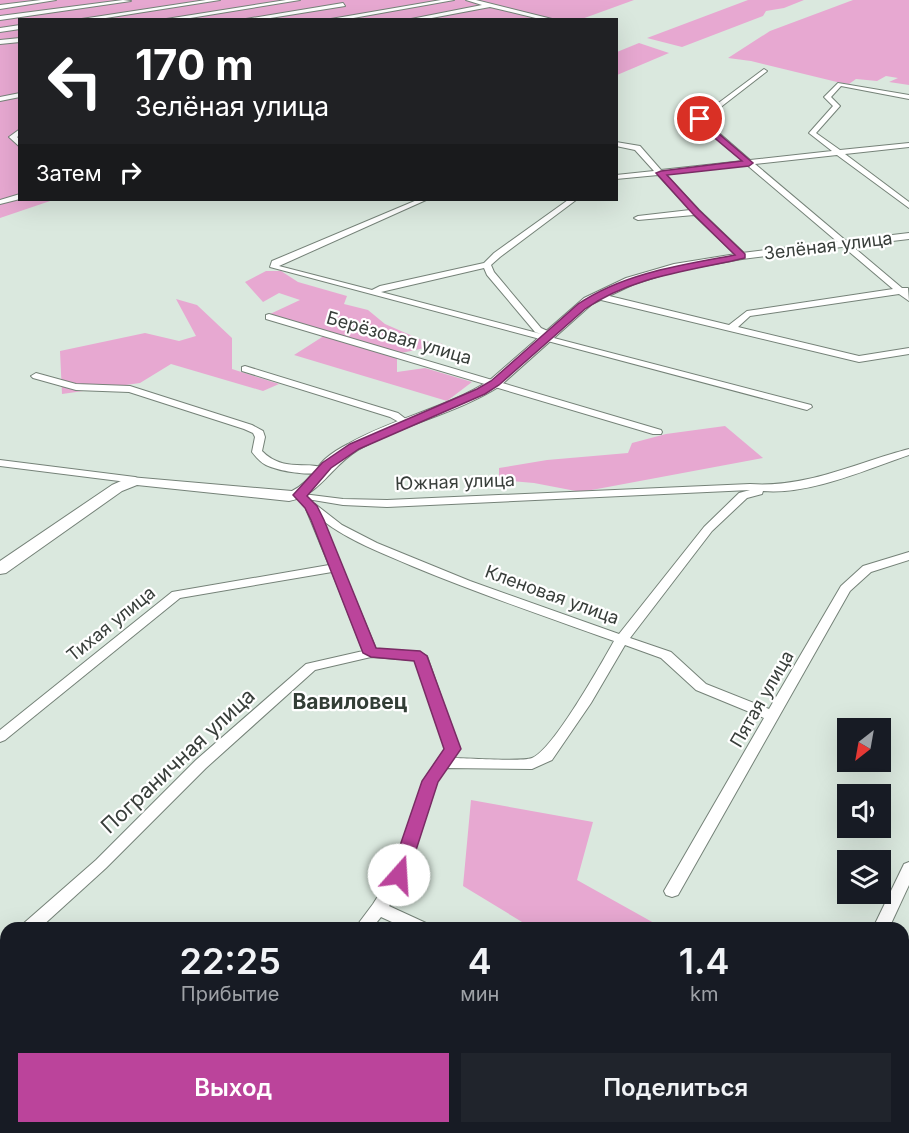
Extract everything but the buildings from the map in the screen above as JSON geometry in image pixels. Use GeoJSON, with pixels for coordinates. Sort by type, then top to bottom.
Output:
{"type":"FeatureCollection","features":[{"type":"Feature","properties":{"kind":"street"},"geometry":{"type":"LineString","coordinates":[[0,0],[25,18]]}},
{"type":"Feature","properties":{"kind":"street"},"geometry":{"type":"LineString","coordinates":[[0,7],[53,0]]}},
{"type":"Feature","properties":{"kind":"street"},"geometry":{"type":"LineString","coordinates":[[91,18],[217,0]]}},
{"type":"Feature","properties":{"kind":"street"},"geometry":{"type":"LineString","coordinates":[[176,18],[297,0]]}},
{"type":"Feature","properties":{"kind":"street"},"geometry":{"type":"LineString","coordinates":[[340,18],[451,0]]}},
{"type":"Feature","properties":{"kind":"street"},"geometry":{"type":"LineString","coordinates":[[470,0],[545,18]]}},
{"type":"Feature","properties":{"kind":"street"},"geometry":{"type":"LineString","coordinates":[[0,18],[128,1]]}},
{"type":"Feature","properties":{"kind":"street"},"geometry":{"type":"LineString","coordinates":[[256,18],[343,5]]}},
{"type":"Feature","properties":{"kind":"street"},"geometry":{"type":"LineString","coordinates":[[420,18],[491,5]]}},
{"type":"Feature","properties":{"kind":"street"},"geometry":{"type":"LineString","coordinates":[[110,15],[114,18]]}},
{"type":"Feature","properties":{"kind":"street"},"geometry":{"type":"LineString","coordinates":[[0,30],[18,27]]}},
{"type":"Feature","properties":{"kind":"street"},"geometry":{"type":"LineString","coordinates":[[0,42],[18,40]]}},
{"type":"Feature","properties":{"kind":"street"},"geometry":{"type":"LineString","coordinates":[[764,71],[700,119],[701,122],[844,244],[904,290],[909,298]]}},
{"type":"Feature","properties":{"kind":"street"},"geometry":{"type":"LineString","coordinates":[[909,98],[840,84],[827,97],[837,106],[812,133],[909,206]]}},
{"type":"Feature","properties":{"kind":"street"},"geometry":{"type":"LineString","coordinates":[[0,99],[18,95]]}},
{"type":"Feature","properties":{"kind":"street"},"geometry":{"type":"LineString","coordinates":[[618,144],[637,148],[696,212],[742,256]]}},
{"type":"Feature","properties":{"kind":"street"},"geometry":{"type":"LineString","coordinates":[[618,177],[909,145]]}},
{"type":"Feature","properties":{"kind":"street"},"geometry":{"type":"LineString","coordinates":[[0,202],[7,197],[18,196]]}},
{"type":"Feature","properties":{"kind":"street"},"geometry":{"type":"LineString","coordinates":[[420,201],[281,260],[275,263],[274,267],[807,407]]}},
{"type":"Feature","properties":{"kind":"street"},"geometry":{"type":"LineString","coordinates":[[374,293],[380,289],[487,265],[497,255],[571,201]]}},
{"type":"Feature","properties":{"kind":"street"},"geometry":{"type":"LineString","coordinates":[[638,218],[696,212]]}},
{"type":"Feature","properties":{"kind":"street","name":"Зелёная улица"},"geometry":{"type":"LineString","coordinates":[[305,501],[307,490],[322,470],[337,458],[406,423],[481,392],[495,383],[597,296],[651,274],[742,256],[909,236]]}},
{"type":"Feature","properties":{"kind":"street"},"geometry":{"type":"LineString","coordinates":[[487,265],[490,273],[538,330],[547,337]]}},
{"type":"Feature","properties":{"kind":"street"},"geometry":{"type":"LineString","coordinates":[[731,328],[747,314],[904,290]]}},
{"type":"Feature","properties":{"kind":"street"},"geometry":{"type":"LineString","coordinates":[[597,296],[859,359],[909,351]]}},
{"type":"Feature","properties":{"kind":"street","name":"Берёзовая улица"},"geometry":{"type":"LineString","coordinates":[[269,317],[657,432]]}},
{"type":"Feature","properties":{"kind":"street"},"geometry":{"type":"LineString","coordinates":[[245,369],[394,415],[406,423]]}},
{"type":"Feature","properties":{"kind":"street"},"geometry":{"type":"LineString","coordinates":[[36,375],[76,387],[130,389],[248,427],[258,431],[260,437],[257,452],[262,459],[272,464],[322,470]]}},
{"type":"Feature","properties":{"kind":"street","name":"Южная улица"},"geometry":{"type":"LineString","coordinates":[[0,463],[277,495],[305,501],[386,504],[750,487],[768,490],[790,488],[909,452]]}},
{"type":"Feature","properties":{"kind":"street"},"geometry":{"type":"LineString","coordinates":[[0,569],[117,488],[135,480]]}},
{"type":"Feature","properties":{"kind":"street","name":"Кленовая улица"},"geometry":{"type":"LineString","coordinates":[[305,501],[338,527],[373,545],[466,584],[622,639],[708,529],[743,495],[768,490]]}},
{"type":"Feature","properties":{"kind":"street"},"geometry":{"type":"LineString","coordinates":[[305,501],[371,653],[420,656],[453,749],[430,781],[399,875],[379,909],[368,922]]}},
{"type":"Feature","properties":{"kind":"street","name":"Пятая улица"},"geometry":{"type":"LineString","coordinates":[[672,891],[845,589],[867,569],[909,556]]}},
{"type":"Feature","properties":{"kind":"street","name":"Тихая улица"},"geometry":{"type":"LineString","coordinates":[[0,737],[176,595],[335,568]]}},
{"type":"Feature","properties":{"kind":"street"},"geometry":{"type":"LineString","coordinates":[[443,763],[532,764],[548,756],[622,639],[666,655],[701,687],[773,716]]}},
{"type":"Feature","properties":{"kind":"street","name":"Пограничная улица"},"geometry":{"type":"LineString","coordinates":[[37,922],[101,864],[201,764],[311,667],[371,653]]}},
{"type":"Feature","properties":{"kind":"street"},"geometry":{"type":"LineString","coordinates":[[884,922],[909,868]]}},
{"type":"Feature","properties":{"kind":"street"},"geometry":{"type":"LineString","coordinates":[[379,909],[407,922]]}},
{"type":"Feature","properties":{"kind":"shaded area"},"geometry":{"type":"Polygon","coordinates":[[[0,0],[634,0],[584,18],[18,18],[18,201],[50,201],[0,218],[0,0]]]}},
{"type":"Feature","properties":{"kind":"shaded area"},"geometry":{"type":"Polygon","coordinates":[[[748,0],[804,0],[784,8],[766,11],[763,16],[682,47],[647,38],[748,0]]]}},
{"type":"Feature","properties":{"kind":"shaded area"},"geometry":{"type":"Polygon","coordinates":[[[853,0],[909,0],[909,85],[889,82],[898,78],[886,76],[877,81],[856,79],[849,84],[751,61],[728,58],[770,31],[853,0]]]}},
{"type":"Feature","properties":{"kind":"shaded area"},"geometry":{"type":"Polygon","coordinates":[[[639,43],[669,53],[618,75],[618,52],[639,43]]]}},
{"type":"Feature","properties":{"kind":"shaded area"},"geometry":{"type":"Polygon","coordinates":[[[266,271],[281,271],[298,282],[347,296],[344,304],[368,310],[385,324],[424,341],[443,344],[397,354],[397,372],[425,368],[472,382],[447,401],[294,355],[330,332],[270,314],[300,300],[279,293],[263,302],[245,282],[266,271]]]}},
{"type":"Feature","properties":{"kind":"shaded area"},"geometry":{"type":"Polygon","coordinates":[[[176,299],[197,305],[232,338],[232,369],[279,384],[263,391],[171,364],[140,383],[62,394],[60,351],[145,333],[179,341],[196,336],[176,299]]]}},
{"type":"Feature","properties":{"kind":"shaded area"},"geometry":{"type":"Polygon","coordinates":[[[725,426],[763,458],[581,492],[534,483],[499,480],[499,468],[547,460],[628,453],[632,443],[666,434],[725,426]]]}},
{"type":"Feature","properties":{"kind":"shaded area"},"geometry":{"type":"Polygon","coordinates":[[[471,800],[593,822],[577,880],[652,922],[522,922],[463,886],[471,800]]]}},
{"type":"Feature","properties":{"kind":"district","name":"Вавиловец"},"geometry":{"type":"Point","coordinates":[350,702]}},
{"type":"Feature","properties":{"kind":"route"},"geometry":{"type":"LineString","coordinates":[[399,875],[430,781],[453,749],[420,656],[371,653],[317,520],[310,506],[299,495],[307,490],[327,465],[355,447],[481,392],[495,383],[581,306],[597,296],[651,274],[742,256],[696,212],[661,173],[749,163],[700,119]]}}]}
